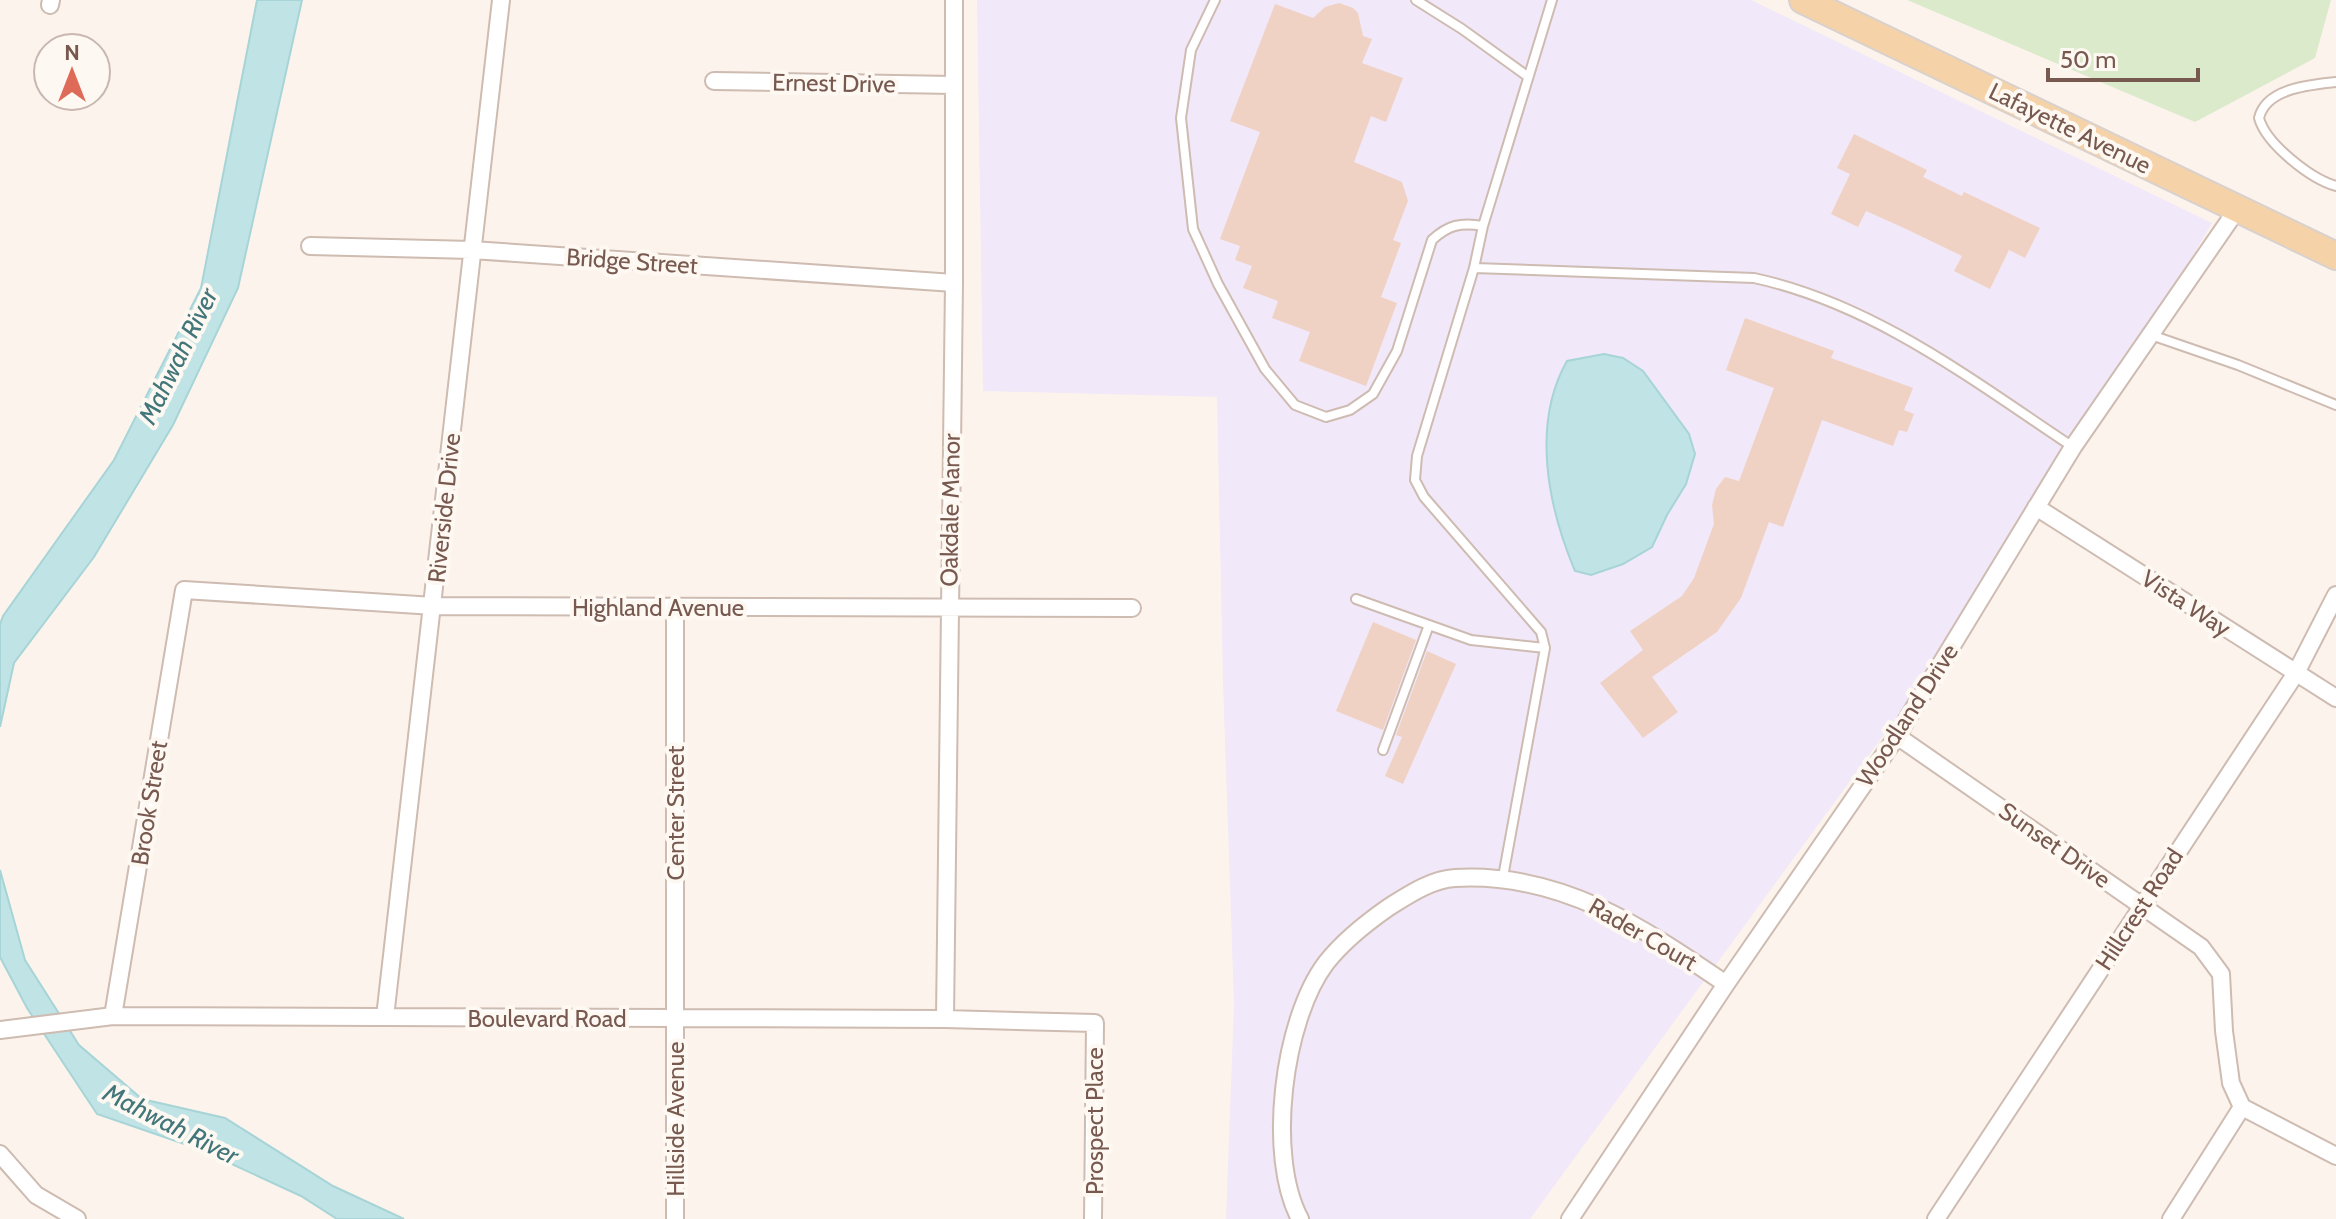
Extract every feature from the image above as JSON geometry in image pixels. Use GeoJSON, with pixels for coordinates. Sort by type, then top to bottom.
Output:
{"type":"FeatureCollection","features":[{"type":"Feature","properties":{"kind":"main road","name":"Lafayette Avenue"},"geometry":{"type":"LineString","coordinates":[[1803,0],[2336,256]]}},
{"type":"Feature","properties":{"kind":"street","name":"Riverside Drive"},"geometry":{"type":"LineString","coordinates":[[385,1017],[501,0]]}},
{"type":"Feature","properties":{"kind":"street","name":"Oakdale Manor"},"geometry":{"type":"LineString","coordinates":[[945,1019],[954,283],[954,0]]}},
{"type":"Feature","properties":{"kind":"street","name":"Ernest Drive"},"geometry":{"type":"LineString","coordinates":[[714,81],[954,85]]}},
{"type":"Feature","properties":{"kind":"street","name":"Woodland Drive"},"geometry":{"type":"LineString","coordinates":[[1570,1219],[1726,984],[1897,736],[2073,447],[2238,208]]}},
{"type":"Feature","properties":{"kind":"street","name":"Bridge Street"},"geometry":{"type":"LineString","coordinates":[[310,246],[472,250],[954,283]]}},
{"type":"Feature","properties":{"kind":"street","name":"Vista Way"},"geometry":{"type":"LineString","coordinates":[[2036,507],[2336,698]]}},
{"type":"Feature","properties":{"kind":"street","name":"Highland Avenue"},"geometry":{"type":"LineString","coordinates":[[184,590],[434,606],[1132,608]]}},
{"type":"Feature","properties":{"kind":"street","name":"Brook Street"},"geometry":{"type":"LineString","coordinates":[[113,1016],[184,590]]}},
{"type":"Feature","properties":{"kind":"street","name":"Hillcrest Road"},"geometry":{"type":"LineString","coordinates":[[1936,1219],[2296,673],[2336,595]]}},
{"type":"Feature","properties":{"kind":"street","name":"Center Street"},"geometry":{"type":"LineString","coordinates":[[675,608],[675,1019]]}},
{"type":"Feature","properties":{"kind":"street","name":"Sunset Drive"},"geometry":{"type":"LineString","coordinates":[[1897,736],[2201,947],[2221,974],[2231,1083],[2242,1107]]}},
{"type":"Feature","properties":{"kind":"street","name":"Rader Court"},"geometry":{"type":"LineString","coordinates":[[1300,1219],[1291,1203],[1282,1129],[1286,1071],[1299,1017],[1325,965],[1359,928],[1410,893],[1451,878],[1503,877],[1567,893],[1615,913],[1662,940],[1726,984]]}},
{"type":"Feature","properties":{"kind":"street","name":"Boulevard Road"},"geometry":{"type":"LineString","coordinates":[[6,1030],[113,1016],[945,1019],[1095,1023]]}},
{"type":"Feature","properties":{"kind":"street","name":"Hillside Avenue"},"geometry":{"type":"LineString","coordinates":[[675,1019],[675,1219]]}},
{"type":"Feature","properties":{"kind":"street","name":"Prospect Place"},"geometry":{"type":"LineString","coordinates":[[1093,1219],[1095,1023]]}},
{"type":"Feature","properties":{"kind":"street"},"geometry":{"type":"LineString","coordinates":[[2171,1219],[2242,1107],[2336,1156]]}},
{"type":"Feature","properties":{"kind":"street"},"geometry":{"type":"LineString","coordinates":[[0,1154],[36,1195],[77,1219]]}},
{"type":"Feature","properties":{"kind":"lane"},"geometry":{"type":"LineString","coordinates":[[1215,0],[1191,50],[1181,118],[1193,229],[1218,284],[1265,369],[1295,405],[1326,417],[1350,410],[1373,394],[1397,351],[1432,240],[1445,228],[1466,223],[1483,226]]}},
{"type":"Feature","properties":{"kind":"lane"},"geometry":{"type":"LineString","coordinates":[[1416,0],[1527,76]]}},
{"type":"Feature","properties":{"kind":"lane"},"geometry":{"type":"LineString","coordinates":[[1503,877],[1545,648],[1541,632],[1424,497],[1415,480],[1417,456],[1552,0]]}},
{"type":"Feature","properties":{"kind":"lane"},"geometry":{"type":"LineString","coordinates":[[2336,82],[2293,89],[2274,97],[2262,108],[2259,118],[2270,138],[2303,169],[2324,183],[2336,186]]}},
{"type":"Feature","properties":{"kind":"lane"},"geometry":{"type":"LineString","coordinates":[[1474,268],[1754,278],[1793,286],[1851,309],[1909,339],[2073,447]]}},
{"type":"Feature","properties":{"kind":"lane"},"geometry":{"type":"LineString","coordinates":[[2151,335],[2238,365],[2336,405]]}},
{"type":"Feature","properties":{"kind":"lane"},"geometry":{"type":"LineString","coordinates":[[1356,599],[1471,640],[1545,648]]}},
{"type":"Feature","properties":{"kind":"lane"},"geometry":{"type":"LineString","coordinates":[[1383,750],[1429,625]]}},
{"type":"Feature","properties":{"kind":"shaded area"},"geometry":{"type":"Polygon","coordinates":[[[977,0],[1751,0],[2212,223],[2024,543],[1530,1219],[1226,1219],[1234,1003],[1217,397],[983,391],[977,0]]]}},
{"type":"Feature","properties":{"kind":"green space"},"geometry":{"type":"Polygon","coordinates":[[[1907,0],[2331,0],[2315,58],[2195,122],[1907,0]]]}},
{"type":"Feature","properties":{"kind":"water","name":"Mahwah River"},"geometry":{"type":"Polygon","coordinates":[[[257,0],[302,0],[238,288],[173,425],[94,557],[14,663],[0,727],[0,624],[3,616],[114,460],[201,288],[257,0]]]}},
{"type":"Feature","properties":{"kind":"water"},"geometry":{"type":"Polygon","coordinates":[[[1604,354],[1623,358],[1643,371],[1689,434],[1695,454],[1686,484],[1652,547],[1623,564],[1591,575],[1575,571],[1565,546],[1551,493],[1547,438],[1549,411],[1567,361],[1604,354]]]}},
{"type":"Feature","properties":{"kind":"water","name":"Mahwah River"},"geometry":{"type":"Polygon","coordinates":[[[0,870],[25,960],[79,1045],[142,1099],[225,1118],[333,1186],[404,1219],[337,1219],[301,1196],[199,1149],[97,1114],[27,1008],[0,957],[0,870]]]}},
{"type":"Feature","properties":{"kind":"building"},"geometry":{"type":"Polygon","coordinates":[[[1339,3],[1358,13],[1363,36],[1372,39],[1362,63],[1403,78],[1386,122],[1371,116],[1354,162],[1402,182],[1408,201],[1393,240],[1401,243],[1381,297],[1397,303],[1366,386],[1299,361],[1310,332],[1272,318],[1278,301],[1243,288],[1252,266],[1235,260],[1240,246],[1220,239],[1260,132],[1230,121],[1275,4],[1313,18],[1325,7],[1339,3]]]}},
{"type":"Feature","properties":{"kind":"building"},"geometry":{"type":"Polygon","coordinates":[[[1854,134],[1927,170],[1923,177],[1962,196],[1964,192],[2040,228],[2025,258],[2009,250],[1990,289],[1954,271],[1962,256],[1904,228],[1866,211],[1858,227],[1831,214],[1850,174],[1837,168],[1854,134]]]}},
{"type":"Feature","properties":{"kind":"building"},"geometry":{"type":"Polygon","coordinates":[[[1745,318],[1834,351],[1831,358],[1913,388],[1904,410],[1914,414],[1907,432],[1899,430],[1893,446],[1822,420],[1783,527],[1769,522],[1741,598],[1717,632],[1652,677],[1678,712],[1643,738],[1600,683],[1643,650],[1630,631],[1682,596],[1694,578],[1714,524],[1712,505],[1716,489],[1725,477],[1739,481],[1774,388],[1726,370],[1745,318]]]}},
{"type":"Feature","properties":{"kind":"building"},"geometry":{"type":"Polygon","coordinates":[[[1373,622],[1416,640],[1383,730],[1336,711],[1373,622]]]}},
{"type":"Feature","properties":{"kind":"building"},"geometry":{"type":"Polygon","coordinates":[[[1427,651],[1456,664],[1403,784],[1385,776],[1402,737],[1396,735],[1427,651]]]}}]}
